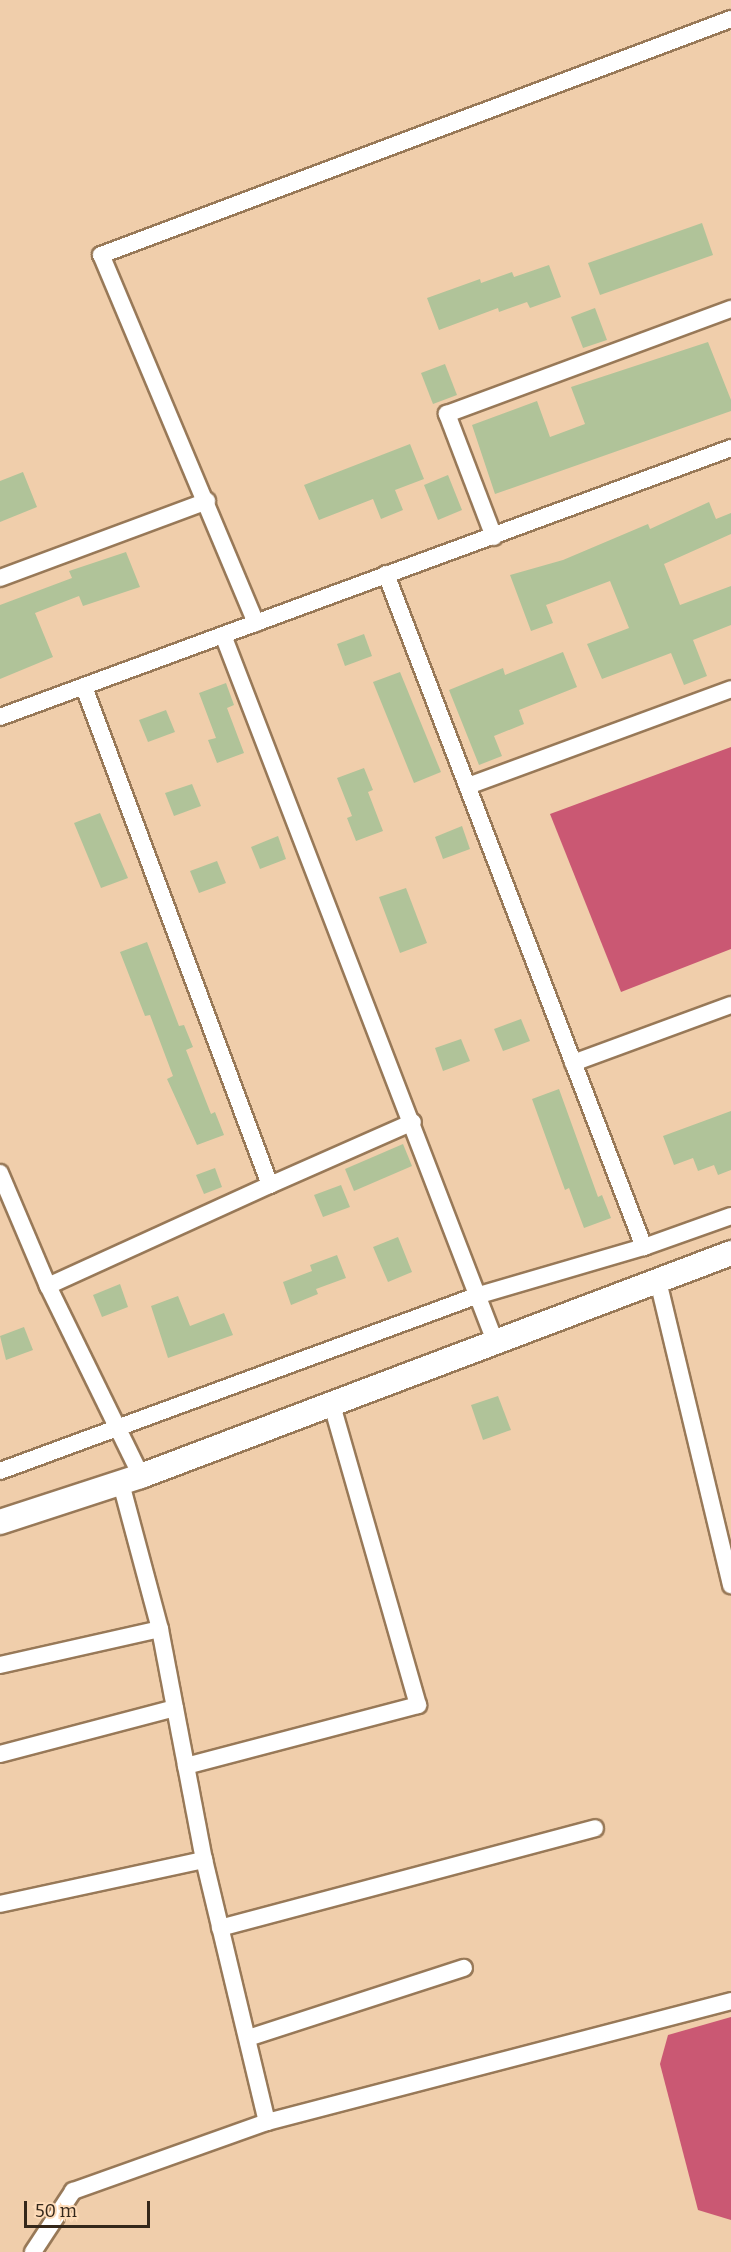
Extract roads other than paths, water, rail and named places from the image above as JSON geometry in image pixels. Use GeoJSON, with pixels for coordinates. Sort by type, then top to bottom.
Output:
{"type":"FeatureCollection","features":[{"type":"Feature","properties":{"kind":"street"},"geometry":{"type":"LineString","coordinates":[[256,622],[207,501],[101,255],[731,19]]}},
{"type":"Feature","properties":{"kind":"street"},"geometry":{"type":"LineString","coordinates":[[494,537],[447,414],[731,309]]}},
{"type":"Feature","properties":{"kind":"street"},"geometry":{"type":"LineString","coordinates":[[0,717],[731,448]]}},
{"type":"Feature","properties":{"kind":"street"},"geometry":{"type":"LineString","coordinates":[[0,578],[207,501]]}},
{"type":"Feature","properties":{"kind":"street"},"geometry":{"type":"LineString","coordinates":[[386,574],[644,1247]]}},
{"type":"Feature","properties":{"kind":"street"},"geometry":{"type":"LineString","coordinates":[[223,635],[413,1122],[495,1344]]}},
{"type":"Feature","properties":{"kind":"street"},"geometry":{"type":"LineString","coordinates":[[84,687],[270,1185]]}},
{"type":"Feature","properties":{"kind":"street"},"geometry":{"type":"LineString","coordinates":[[468,786],[731,689]]}},
{"type":"Feature","properties":{"kind":"street"},"geometry":{"type":"LineString","coordinates":[[573,1064],[731,1005]]}},
{"type":"Feature","properties":{"kind":"street"},"geometry":{"type":"LineString","coordinates":[[48,1286],[413,1122]]}},
{"type":"Feature","properties":{"kind":"street"},"geometry":{"type":"LineString","coordinates":[[0,1173],[48,1286],[114,1428],[131,1480],[204,1860],[267,2122]]}},
{"type":"Feature","properties":{"kind":"street"},"geometry":{"type":"LineString","coordinates":[[0,1471],[476,1296],[644,1247],[731,1216]]}},
{"type":"Feature","properties":{"kind":"street"},"geometry":{"type":"LineString","coordinates":[[0,1522],[131,1480],[731,1253]]}},
{"type":"Feature","properties":{"kind":"street"},"geometry":{"type":"LineString","coordinates":[[658,1281],[731,1585]]}},
{"type":"Feature","properties":{"kind":"street"},"geometry":{"type":"LineString","coordinates":[[186,1766],[418,1705],[332,1405]]}},
{"type":"Feature","properties":{"kind":"street"},"geometry":{"type":"LineString","coordinates":[[0,1665],[160,1629]]}},
{"type":"Feature","properties":{"kind":"street"},"geometry":{"type":"LineString","coordinates":[[0,1754],[175,1708]]}},
{"type":"Feature","properties":{"kind":"street"},"geometry":{"type":"LineString","coordinates":[[220,1928],[595,1828]]}},
{"type":"Feature","properties":{"kind":"street"},"geometry":{"type":"LineString","coordinates":[[0,1904],[204,1860]]}},
{"type":"Feature","properties":{"kind":"street"},"geometry":{"type":"LineString","coordinates":[[248,2038],[464,1968]]}},
{"type":"Feature","properties":{"kind":"street"},"geometry":{"type":"LineString","coordinates":[[33,2252],[73,2191],[267,2122],[731,2001]]}}]}
